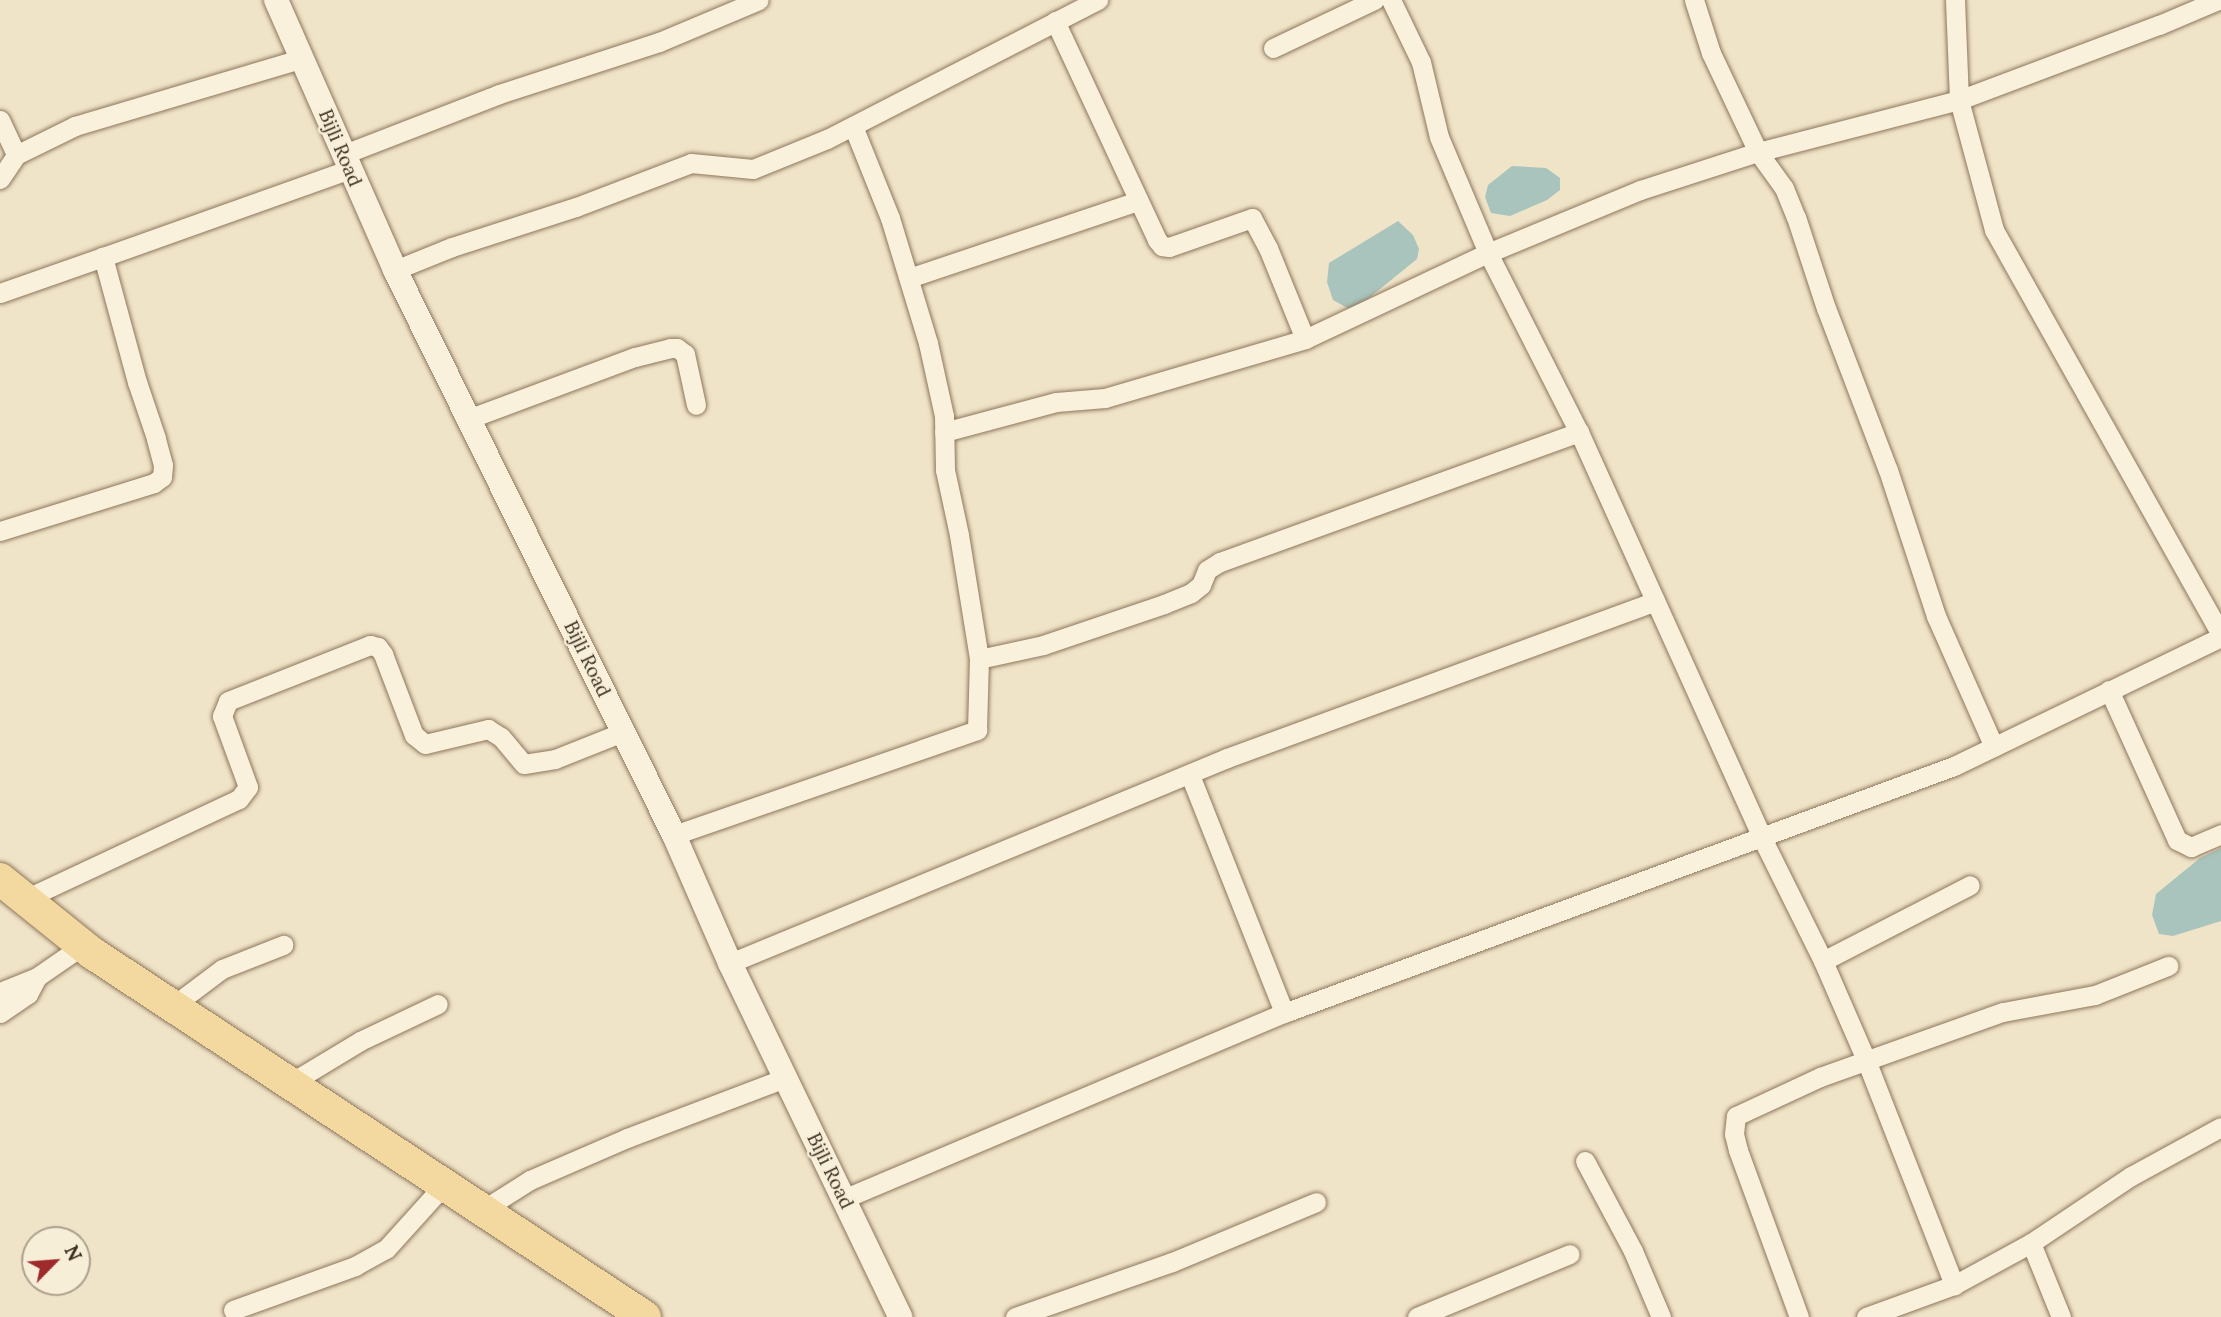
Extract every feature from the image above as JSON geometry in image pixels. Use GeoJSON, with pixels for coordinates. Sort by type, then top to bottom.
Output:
{"type":"FeatureCollection","features":[{"type":"Feature","properties":{"kind":"main road"},"geometry":{"type":"LineString","coordinates":[[11,889],[82,946],[645,1317]]}},
{"type":"Feature","properties":{"kind":"street","name":"Bijli Road"},"geometry":{"type":"LineString","coordinates":[[276,0],[303,58],[345,162],[395,270],[674,835],[730,963],[901,1317]]}},
{"type":"Feature","properties":{"kind":"street"},"geometry":{"type":"LineString","coordinates":[[0,293],[103,257],[345,162],[499,94],[659,42],[759,0]]}},
{"type":"Feature","properties":{"kind":"street"},"geometry":{"type":"LineString","coordinates":[[395,270],[452,247],[612,194],[672,168],[691,163],[711,163],[736,170],[753,169],[853,126],[1098,0]]}},
{"type":"Feature","properties":{"kind":"street"},"geometry":{"type":"LineString","coordinates":[[1273,48],[1374,0]]}},
{"type":"Feature","properties":{"kind":"street"},"geometry":{"type":"LineString","coordinates":[[1391,0],[1421,62],[1439,137],[1488,253],[1579,432],[1762,838],[1823,961],[1866,1060],[1954,1285]]}},
{"type":"Feature","properties":{"kind":"street"},"geometry":{"type":"LineString","coordinates":[[1693,0],[1711,53],[1758,152],[1784,188],[1796,217],[1825,309],[1888,470],[1936,616],[1994,747]]}},
{"type":"Feature","properties":{"kind":"street"},"geometry":{"type":"LineString","coordinates":[[843,1199],[1284,1013],[1954,766],[2221,636],[1994,230],[1959,100],[1955,0]]}},
{"type":"Feature","properties":{"kind":"street"},"geometry":{"type":"LineString","coordinates":[[944,432],[1056,402],[1083,397],[1105,398],[1305,340],[1488,253],[1640,190],[1758,152],[1959,100],[2160,25],[2218,0]]}},
{"type":"Feature","properties":{"kind":"street"},"geometry":{"type":"LineString","coordinates":[[1055,21],[1138,201],[1162,246],[1169,247],[1252,218],[1268,248],[1305,340]]}},
{"type":"Feature","properties":{"kind":"street"},"geometry":{"type":"LineString","coordinates":[[0,179],[16,155],[94,118],[303,58]]}},
{"type":"Feature","properties":{"kind":"street"},"geometry":{"type":"LineString","coordinates":[[0,120],[16,155]]}},
{"type":"Feature","properties":{"kind":"street"},"geometry":{"type":"LineString","coordinates":[[674,835],[977,730],[979,659],[969,589],[945,470],[938,384],[890,218],[853,126]]}},
{"type":"Feature","properties":{"kind":"street"},"geometry":{"type":"LineString","coordinates":[[909,278],[1138,201]]}},
{"type":"Feature","properties":{"kind":"street"},"geometry":{"type":"LineString","coordinates":[[0,531],[154,483],[162,477],[163,466],[156,438],[137,382],[103,257]]}},
{"type":"Feature","properties":{"kind":"street"},"geometry":{"type":"LineString","coordinates":[[467,419],[635,357],[670,348],[677,348],[685,354],[696,405]]}},
{"type":"Feature","properties":{"kind":"street"},"geometry":{"type":"LineString","coordinates":[[979,659],[1043,645],[1173,600],[1201,585],[1207,570],[1220,562],[1579,432]]}},
{"type":"Feature","properties":{"kind":"street"},"geometry":{"type":"LineString","coordinates":[[730,963],[1227,758],[1655,601]]}},
{"type":"Feature","properties":{"kind":"street"},"geometry":{"type":"LineString","coordinates":[[11,889],[239,799],[248,787],[222,716],[228,701],[370,645],[378,647],[383,654],[419,741],[433,743],[488,729],[501,737],[524,764],[555,759],[623,732]]}},
{"type":"Feature","properties":{"kind":"street"},"geometry":{"type":"LineString","coordinates":[[2109,690],[2177,840],[2192,847],[2221,834]]}},
{"type":"Feature","properties":{"kind":"street"},"geometry":{"type":"LineString","coordinates":[[1190,775],[1284,1013]]}},
{"type":"Feature","properties":{"kind":"street"},"geometry":{"type":"LineString","coordinates":[[1823,961],[1970,885]]}},
{"type":"Feature","properties":{"kind":"street"},"geometry":{"type":"LineString","coordinates":[[174,1005],[222,969],[283,945]]}},
{"type":"Feature","properties":{"kind":"street"},"geometry":{"type":"LineString","coordinates":[[0,992],[37,977],[82,946]]}},
{"type":"Feature","properties":{"kind":"street"},"geometry":{"type":"LineString","coordinates":[[1799,1317],[1738,1150],[1734,1121],[1743,1111],[1866,1060],[2003,1012],[2095,995],[2168,967]]}},
{"type":"Feature","properties":{"kind":"street"},"geometry":{"type":"LineString","coordinates":[[0,1013],[27,994],[37,977]]}},
{"type":"Feature","properties":{"kind":"street"},"geometry":{"type":"LineString","coordinates":[[289,1084],[360,1041],[438,1004]]}},
{"type":"Feature","properties":{"kind":"street"},"geometry":{"type":"LineString","coordinates":[[481,1211],[530,1180],[650,1128],[785,1077]]}},
{"type":"Feature","properties":{"kind":"street"},"geometry":{"type":"LineString","coordinates":[[1866,1317],[1954,1285],[2031,1243],[2131,1176],[2221,1127]]}},
{"type":"Feature","properties":{"kind":"street"},"geometry":{"type":"LineString","coordinates":[[1585,1161],[1633,1251],[1661,1317]]}},
{"type":"Feature","properties":{"kind":"street"},"geometry":{"type":"LineString","coordinates":[[233,1310],[355,1266],[386,1249],[443,1186]]}},
{"type":"Feature","properties":{"kind":"street"},"geometry":{"type":"LineString","coordinates":[[1015,1317],[1172,1262],[1316,1202]]}},
{"type":"Feature","properties":{"kind":"street"},"geometry":{"type":"LineString","coordinates":[[2031,1243],[2061,1317]]}},
{"type":"Feature","properties":{"kind":"street"},"geometry":{"type":"LineString","coordinates":[[1417,1317],[1570,1254]]}},
{"type":"Feature","properties":{"kind":"water"},"geometry":{"type":"Polygon","coordinates":[[[1512,166],[1546,168],[1560,178],[1560,190],[1547,200],[1510,216],[1491,213],[1485,197],[1488,185],[1512,166]]]}},
{"type":"Feature","properties":{"kind":"water"},"geometry":{"type":"Polygon","coordinates":[[[1398,221],[1413,235],[1419,249],[1417,259],[1369,298],[1349,309],[1333,300],[1327,282],[1329,263],[1398,221]]]}},
{"type":"Feature","properties":{"kind":"water"},"geometry":{"type":"Polygon","coordinates":[[[2221,848],[2221,921],[2173,936],[2159,934],[2152,915],[2156,894],[2200,858],[2221,848]]]}}]}
